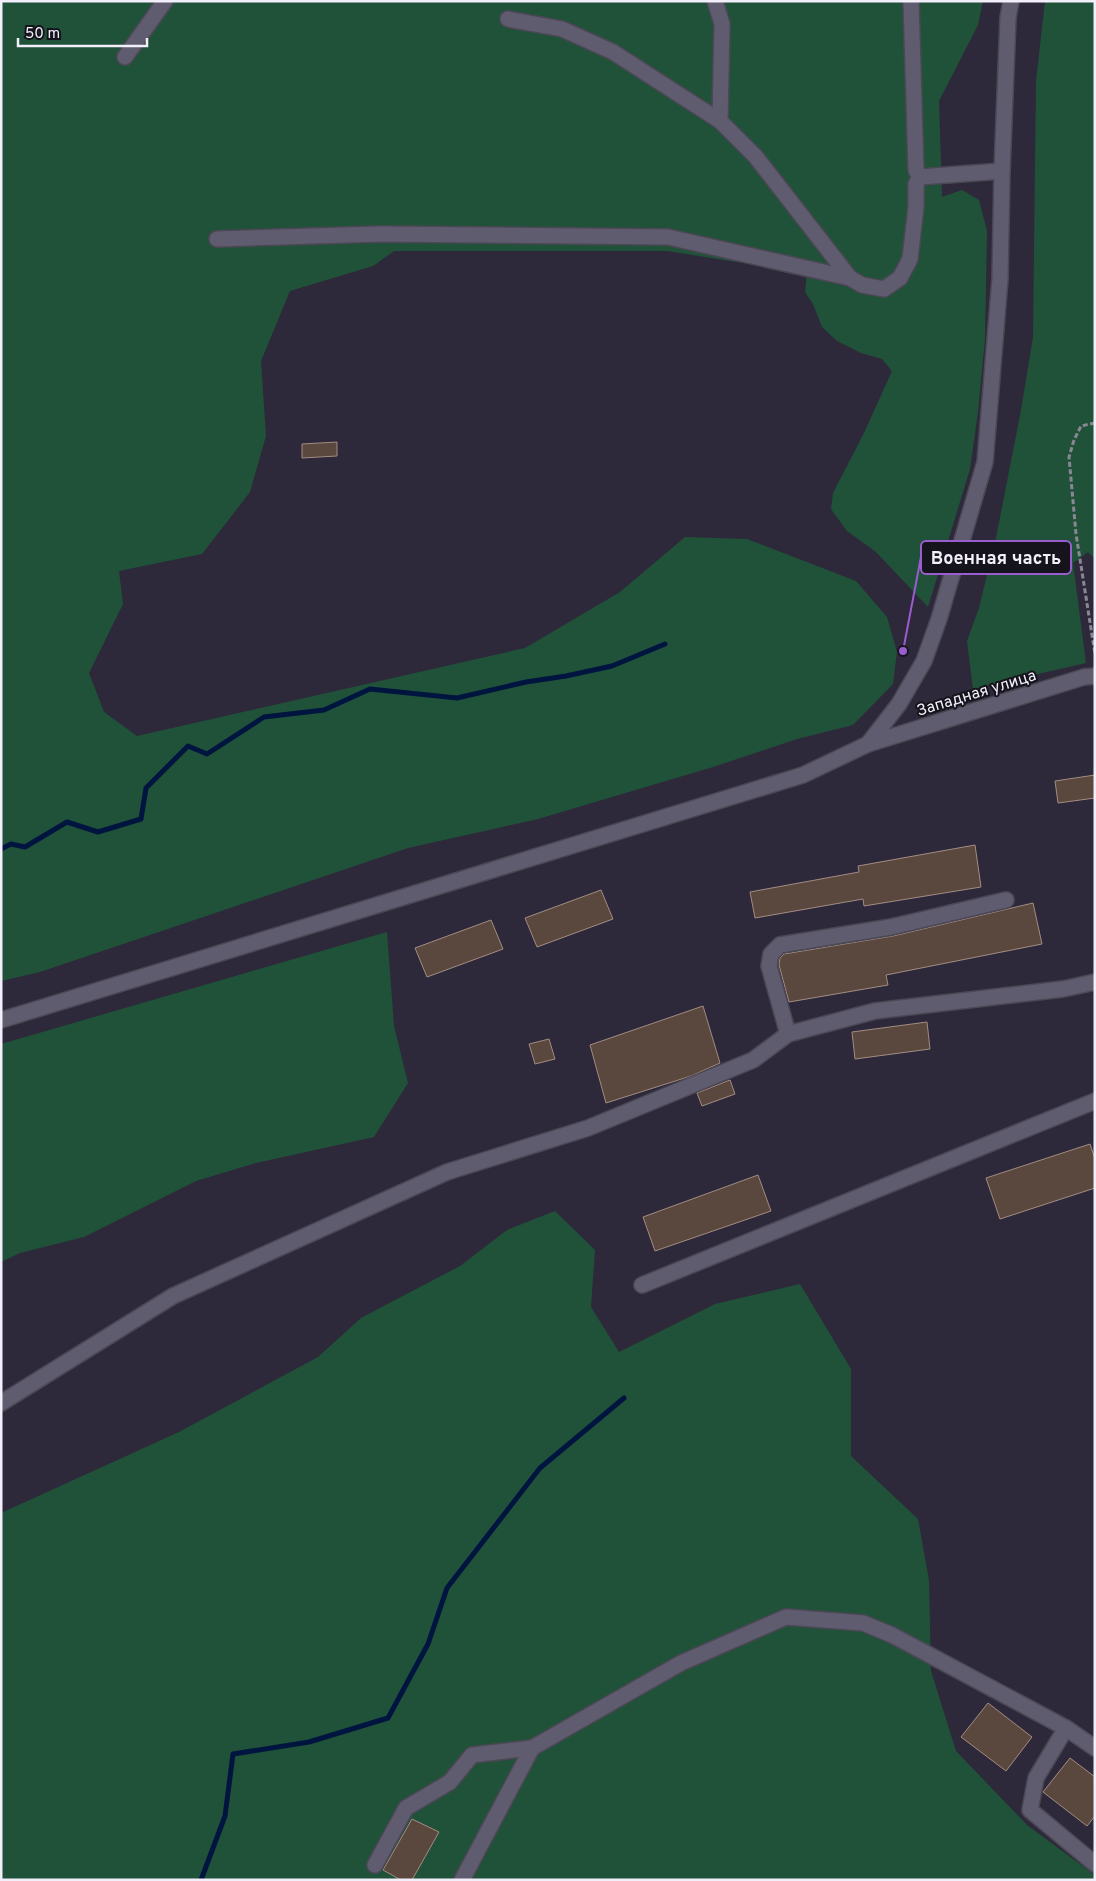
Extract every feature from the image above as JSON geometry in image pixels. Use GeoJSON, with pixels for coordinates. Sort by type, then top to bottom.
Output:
{"type":"FeatureCollection","features":[{"type":"Feature","properties":{"kind":"street"},"geometry":{"type":"LineString","coordinates":[[125,57],[165,1]]}},
{"type":"Feature","properties":{"kind":"street"},"geometry":{"type":"LineString","coordinates":[[715,1],[722,24],[720,121]]}},
{"type":"Feature","properties":{"kind":"street"},"geometry":{"type":"LineString","coordinates":[[912,1],[916,170],[920,177]]}},
{"type":"Feature","properties":{"kind":"street"},"geometry":{"type":"LineString","coordinates":[[868,744],[899,704],[924,661],[939,619],[984,462],[1000,279],[1008,18],[1012,1]]}},
{"type":"Feature","properties":{"kind":"street"},"geometry":{"type":"LineString","coordinates":[[508,19],[562,29],[613,52],[667,85],[720,121],[756,157],[850,278]]}},
{"type":"Feature","properties":{"kind":"street"},"geometry":{"type":"LineString","coordinates":[[920,177],[1002,171]]}},
{"type":"Feature","properties":{"kind":"street"},"geometry":{"type":"LineString","coordinates":[[217,239],[380,234],[668,237],[850,278],[862,285],[884,289],[900,278],[910,258],[916,208],[916,184],[920,177]]}},
{"type":"Feature","properties":{"kind":"street","name":"Западная улица"},"geometry":{"type":"LineString","coordinates":[[1,1020],[804,775],[868,744],[1084,677],[1095,676]]}},
{"type":"Feature","properties":{"kind":"street"},"geometry":{"type":"LineString","coordinates":[[788,1034],[769,966],[771,954],[780,945],[891,926],[1006,900]]}},
{"type":"Feature","properties":{"kind":"street"},"geometry":{"type":"LineString","coordinates":[[1,1403],[173,1296],[447,1172],[588,1128],[753,1060],[788,1034],[875,1011],[1063,989],[1095,982]]}},
{"type":"Feature","properties":{"kind":"street"},"geometry":{"type":"LineString","coordinates":[[642,1285],[1095,1101]]}},
{"type":"Feature","properties":{"kind":"street"},"geometry":{"type":"LineString","coordinates":[[375,1865],[406,1808],[450,1782],[472,1755],[532,1748],[682,1663],[786,1617],[863,1623],[892,1635],[1066,1728],[1095,1748]]}},
{"type":"Feature","properties":{"kind":"street"},"geometry":{"type":"LineString","coordinates":[[1066,1728],[1036,1778],[1030,1810],[1095,1864]]}},
{"type":"Feature","properties":{"kind":"street"},"geometry":{"type":"LineString","coordinates":[[462,1880],[532,1748]]}},
{"type":"Feature","properties":{"kind":"path"},"geometry":{"type":"LineString","coordinates":[[1095,423],[1081,426],[1069,457],[1076,534],[1095,654]]}},
{"type":"Feature","properties":{"kind":"green space"},"geometry":{"type":"Polygon","coordinates":[[[1,1],[983,1],[978,25],[939,101],[942,197],[962,190],[979,200],[987,231],[985,339],[970,469],[928,607],[876,552],[847,531],[831,509],[833,493],[864,433],[892,371],[882,359],[861,353],[837,341],[822,327],[813,304],[805,292],[807,273],[667,251],[394,251],[373,266],[290,291],[261,361],[266,436],[250,492],[202,554],[119,571],[123,604],[89,673],[104,712],[137,736],[525,648],[620,592],[685,537],[747,539],[856,581],[887,617],[897,652],[893,684],[853,725],[797,739],[713,767],[538,819],[408,848],[40,972],[1,981],[1,1]]]}},
{"type":"Feature","properties":{"kind":"green space"},"geometry":{"type":"Polygon","coordinates":[[[1045,1],[1095,1],[1095,559],[1088,552],[1073,563],[1086,663],[973,689],[967,641],[979,608],[996,538],[1033,337],[1036,81],[1045,1]]]}},
{"type":"Feature","properties":{"kind":"green space"},"geometry":{"type":"Polygon","coordinates":[[[387,932],[394,1026],[408,1083],[374,1137],[256,1163],[196,1181],[84,1237],[20,1253],[1,1262],[1,1044],[387,932]]]}},
{"type":"Feature","properties":{"kind":"green space"},"geometry":{"type":"Polygon","coordinates":[[[555,1211],[595,1250],[591,1307],[619,1352],[715,1304],[800,1284],[851,1369],[851,1456],[918,1519],[929,1580],[931,1671],[956,1751],[1027,1825],[1095,1875],[1095,1880],[1,1880],[1,1513],[179,1432],[318,1357],[361,1318],[460,1266],[507,1230],[555,1211]]]}},
{"type":"Feature","properties":{"kind":"building"},"geometry":{"type":"Polygon","coordinates":[[[337,442],[337,456],[302,458],[302,444],[337,442]]]}},
{"type":"Feature","properties":{"kind":"building"},"geometry":{"type":"Polygon","coordinates":[[[1095,775],[1095,798],[1058,803],[1055,781],[1095,775]]]}},
{"type":"Feature","properties":{"kind":"building"},"geometry":{"type":"Polygon","coordinates":[[[975,845],[981,887],[864,906],[863,899],[755,918],[750,892],[859,872],[858,866],[975,845]]]}},
{"type":"Feature","properties":{"kind":"building"},"geometry":{"type":"Polygon","coordinates":[[[601,890],[613,919],[537,947],[525,918],[601,890]]]}},
{"type":"Feature","properties":{"kind":"building"},"geometry":{"type":"Polygon","coordinates":[[[1033,903],[1042,944],[886,975],[888,985],[789,1002],[779,965],[780,958],[784,954],[893,936],[1033,903]]]}},
{"type":"Feature","properties":{"kind":"building"},"geometry":{"type":"Polygon","coordinates":[[[491,920],[503,949],[427,977],[415,948],[491,920]]]}},
{"type":"Feature","properties":{"kind":"building"},"geometry":{"type":"Polygon","coordinates":[[[703,1006],[720,1063],[691,1076],[606,1103],[590,1045],[703,1006]]]}},
{"type":"Feature","properties":{"kind":"building"},"geometry":{"type":"Polygon","coordinates":[[[927,1022],[930,1049],[855,1059],[852,1032],[927,1022]]]}},
{"type":"Feature","properties":{"kind":"building"},"geometry":{"type":"Polygon","coordinates":[[[549,1039],[555,1059],[535,1064],[529,1044],[549,1039]]]}},
{"type":"Feature","properties":{"kind":"building"},"geometry":{"type":"Polygon","coordinates":[[[730,1080],[735,1094],[702,1106],[697,1093],[730,1080]]]}},
{"type":"Feature","properties":{"kind":"building"},"geometry":{"type":"Polygon","coordinates":[[[1090,1144],[1095,1159],[1095,1188],[1000,1219],[986,1178],[1090,1144]]]}},
{"type":"Feature","properties":{"kind":"building"},"geometry":{"type":"Polygon","coordinates":[[[758,1175],[771,1211],[655,1251],[643,1217],[758,1175]]]}},
{"type":"Feature","properties":{"kind":"building"},"geometry":{"type":"Polygon","coordinates":[[[988,1703],[1032,1737],[1006,1771],[961,1737],[988,1703]]]}},
{"type":"Feature","properties":{"kind":"building"},"geometry":{"type":"Polygon","coordinates":[[[1070,1758],[1095,1777],[1095,1816],[1087,1826],[1043,1792],[1070,1758]]]}},
{"type":"Feature","properties":{"kind":"building"},"geometry":{"type":"Polygon","coordinates":[[[412,1819],[439,1832],[412,1880],[401,1880],[383,1870],[412,1819]]]}},
{"type":"Feature","properties":{"kind":"waterway"},"geometry":{"type":"LineString","coordinates":[[1,849],[11,844],[25,847],[67,822],[98,832],[141,819],[146,788],[188,746],[207,754],[264,717],[324,710],[370,689],[457,698],[526,682],[612,666],[665,644]]}},
{"type":"Feature","properties":{"kind":"waterway"},"geometry":{"type":"LineString","coordinates":[[201,1880],[225,1816],[233,1754],[309,1742],[388,1718],[428,1644],[447,1588],[540,1468],[624,1398]]}},
{"type":"Feature","properties":{"kind":"place","name":"Военная часть"},"geometry":{"type":"Point","coordinates":[903,651]}}]}
